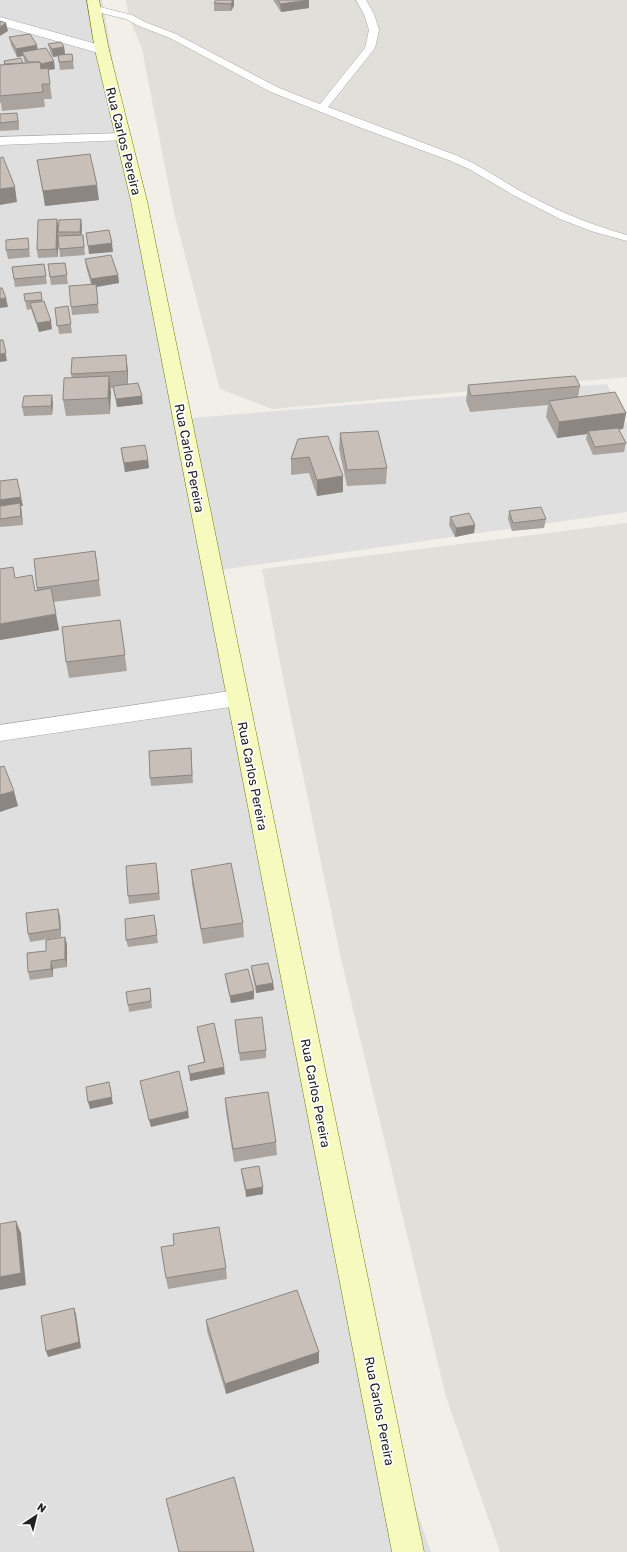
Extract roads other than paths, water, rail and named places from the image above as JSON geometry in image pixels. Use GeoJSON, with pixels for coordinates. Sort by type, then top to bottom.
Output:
{"type":"FeatureCollection","features":[{"type":"Feature","properties":{"kind":"main road","name":"Rua Carlos Pereira"},"geometry":{"type":"LineString","coordinates":[[94,5],[102,50],[139,201],[408,1552]]}},
{"type":"Feature","properties":{"kind":"street"},"geometry":{"type":"LineString","coordinates":[[0,21],[102,50]]}},
{"type":"Feature","properties":{"kind":"street"},"geometry":{"type":"LineString","coordinates":[[0,140],[123,137]]}},
{"type":"Feature","properties":{"kind":"street"},"geometry":{"type":"LineString","coordinates":[[0,733],[237,698]]}},
{"type":"Feature","properties":{"kind":"lane"},"geometry":{"type":"LineString","coordinates":[[322,108],[370,48],[374,30],[369,14],[361,0]]}},
{"type":"Feature","properties":{"kind":"lane"},"geometry":{"type":"LineString","coordinates":[[94,5],[129,17],[179,40],[275,90],[322,108],[345,119],[427,148],[473,167],[502,185],[555,213],[593,228],[627,238]]}}]}
